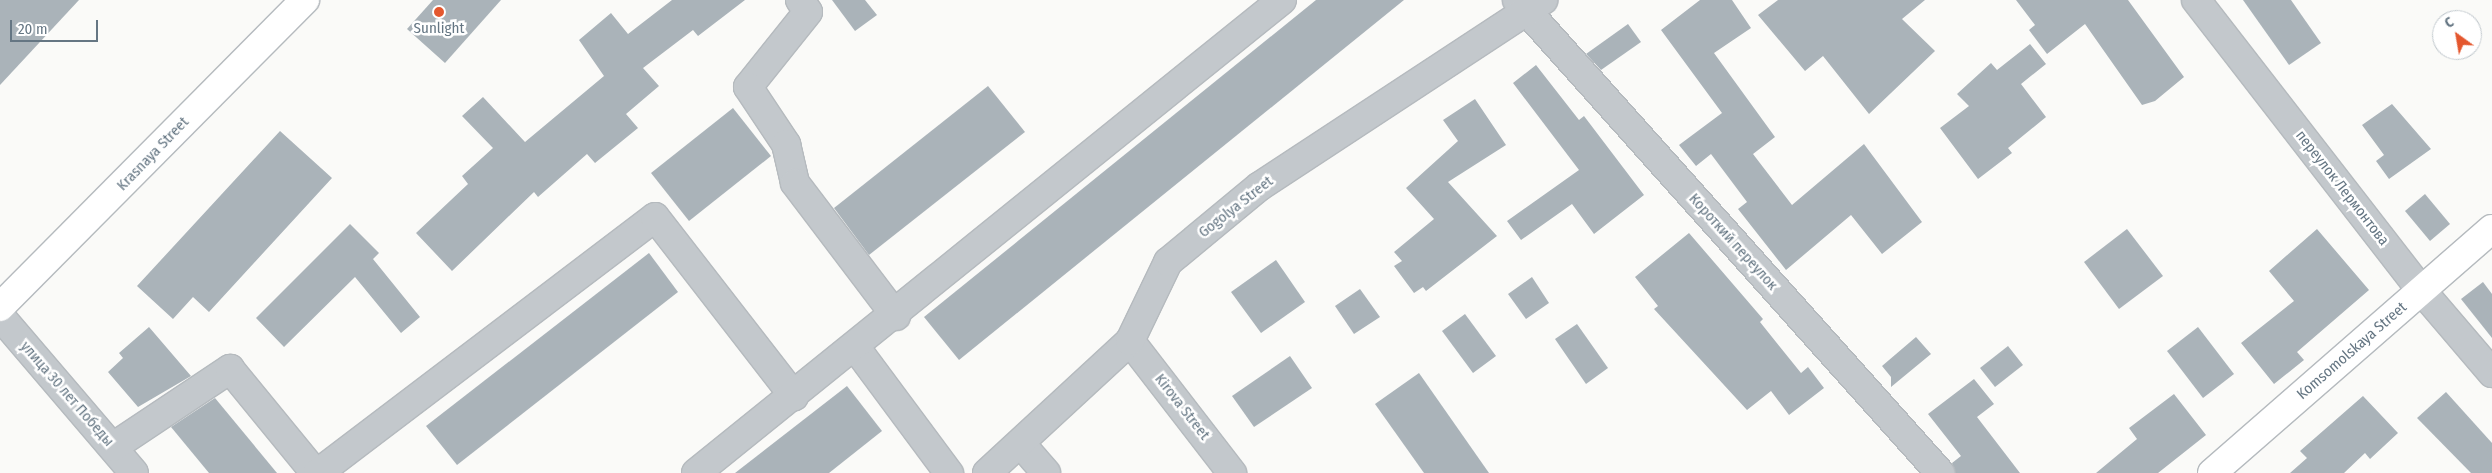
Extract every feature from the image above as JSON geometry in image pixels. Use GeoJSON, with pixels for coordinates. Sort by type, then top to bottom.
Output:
{"type":"FeatureCollection","features":[{"type":"Feature","properties":{"kind":"main road","name":"Krasnaya Street"},"geometry":{"type":"LineString","coordinates":[[0,307],[305,0]]}},
{"type":"Feature","properties":{"kind":"main road","name":"Komsomolskaya Street"},"geometry":{"type":"LineString","coordinates":[[2212,473],[2492,229]]}},
{"type":"Feature","properties":{"kind":"street"},"geometry":{"type":"LineString","coordinates":[[800,0],[808,12],[748,87],[786,144],[795,183],[896,316]]}},
{"type":"Feature","properties":{"kind":"street"},"geometry":{"type":"LineString","coordinates":[[696,473],[896,316],[1282,0]]}},
{"type":"Feature","properties":{"kind":"street","name":"переулок Лермонтова"},"geometry":{"type":"LineString","coordinates":[[2196,0],[2422,291],[2492,373]]}},
{"type":"Feature","properties":{"kind":"street","name":"Gogolya Street"},"geometry":{"type":"LineString","coordinates":[[987,473],[1021,444],[1130,341],[1168,262],[1260,186],[1529,4]]}},
{"type":"Feature","properties":{"kind":"street","name":"Короткий переулок"},"geometry":{"type":"LineString","coordinates":[[1529,4],[1940,473]]}},
{"type":"Feature","properties":{"kind":"street"},"geometry":{"type":"LineString","coordinates":[[113,447],[230,369],[317,473],[654,217],[794,396]]}},
{"type":"Feature","properties":{"kind":"street","name":"улица 30 лет Победы"},"geometry":{"type":"LineString","coordinates":[[0,316],[134,473]]}},
{"type":"Feature","properties":{"kind":"street","name":"Kirova Street"},"geometry":{"type":"LineString","coordinates":[[1130,341],[1232,473]]}},
{"type":"Feature","properties":{"kind":"street"},"geometry":{"type":"LineString","coordinates":[[856,348],[950,473]]}},
{"type":"Feature","properties":{"kind":"street"},"geometry":{"type":"LineString","coordinates":[[1021,444],[1046,473]]}},
{"type":"Feature","properties":{"kind":"building"},"geometry":{"type":"Polygon","coordinates":[[[0,0],[79,0],[0,85],[0,0]]]}},
{"type":"Feature","properties":{"kind":"building"},"geometry":{"type":"Polygon","coordinates":[[[433,0],[501,0],[445,63],[407,29],[433,0]]]}},
{"type":"Feature","properties":{"kind":"building"},"geometry":{"type":"Polygon","coordinates":[[[672,0],[745,0],[698,36],[693,30],[643,68],[659,86],[626,114],[638,128],[595,163],[587,154],[538,197],[534,192],[452,271],[416,233],[468,184],[462,176],[493,148],[462,116],[483,97],[525,142],[604,76],[579,40],[611,13],[628,34],[672,0]]]}},
{"type":"Feature","properties":{"kind":"building"},"geometry":{"type":"Polygon","coordinates":[[[832,0],[865,0],[877,15],[855,31],[832,0]]]}},
{"type":"Feature","properties":{"kind":"building"},"geometry":{"type":"Polygon","coordinates":[[[1316,0],[1404,0],[959,360],[924,317],[1316,0]]]}},
{"type":"Feature","properties":{"kind":"building"},"geometry":{"type":"Polygon","coordinates":[[[1700,0],[1732,0],[1751,28],[1714,53],[1775,137],[1753,154],[1792,205],[1864,144],[1922,222],[1882,254],[1851,215],[1786,270],[1738,209],[1747,202],[1711,154],[1696,166],[1679,145],[1722,113],[1661,30],[1700,0]]]}},
{"type":"Feature","properties":{"kind":"building"},"geometry":{"type":"Polygon","coordinates":[[[1778,0],[1925,0],[1902,19],[1935,51],[1869,114],[1823,56],[1805,71],[1758,15],[1778,0]]]}},
{"type":"Feature","properties":{"kind":"building"},"geometry":{"type":"Polygon","coordinates":[[[2016,0],[2128,0],[2184,77],[2155,101],[2142,105],[2085,24],[2047,54],[2029,30],[2035,25],[2016,0]]]}},
{"type":"Feature","properties":{"kind":"building"},"geometry":{"type":"Polygon","coordinates":[[[2243,0],[2291,0],[2321,43],[2289,65],[2243,0]]]}},
{"type":"Feature","properties":{"kind":"building"},"geometry":{"type":"Polygon","coordinates":[[[1628,24],[1641,42],[1601,70],[1586,54],[1628,24]]]}},
{"type":"Feature","properties":{"kind":"building"},"geometry":{"type":"Polygon","coordinates":[[[2030,44],[2046,64],[2021,84],[2046,117],[2008,148],[2012,153],[1978,179],[1940,128],[1969,106],[1957,94],[1991,63],[1997,70],[2030,44]]]}},
{"type":"Feature","properties":{"kind":"building"},"geometry":{"type":"Polygon","coordinates":[[[1536,65],[1579,120],[1584,116],[1644,195],[1594,234],[1572,204],[1521,240],[1507,221],[1579,170],[1513,83],[1536,65]]]}},
{"type":"Feature","properties":{"kind":"building"},"geometry":{"type":"Polygon","coordinates":[[[988,86],[1025,132],[869,255],[834,208],[988,86]]]}},
{"type":"Feature","properties":{"kind":"building"},"geometry":{"type":"Polygon","coordinates":[[[1475,99],[1506,145],[1448,182],[1497,236],[1426,291],[1423,287],[1414,293],[1394,266],[1402,261],[1394,252],[1434,219],[1406,188],[1458,141],[1443,120],[1475,99]]]}},
{"type":"Feature","properties":{"kind":"building"},"geometry":{"type":"Polygon","coordinates":[[[2392,104],[2431,149],[2389,179],[2376,161],[2384,155],[2362,125],[2392,104]]]}},
{"type":"Feature","properties":{"kind":"building"},"geometry":{"type":"Polygon","coordinates":[[[733,108],[771,156],[689,221],[651,173],[733,108]]]}},
{"type":"Feature","properties":{"kind":"building"},"geometry":{"type":"Polygon","coordinates":[[[280,131],[332,178],[209,312],[193,297],[173,319],[137,286],[280,131]]]}},
{"type":"Feature","properties":{"kind":"building"},"geometry":{"type":"Polygon","coordinates":[[[2425,194],[2450,224],[2430,241],[2405,211],[2425,194]]]}},
{"type":"Feature","properties":{"kind":"building"},"geometry":{"type":"Polygon","coordinates":[[[350,224],[379,253],[373,259],[420,317],[401,333],[355,277],[284,347],[256,318],[350,224]]]}},
{"type":"Feature","properties":{"kind":"building"},"geometry":{"type":"Polygon","coordinates":[[[2127,229],[2163,276],[2119,309],[2084,262],[2127,229]]]}},
{"type":"Feature","properties":{"kind":"building"},"geometry":{"type":"Polygon","coordinates":[[[2317,229],[2369,290],[2297,352],[2304,360],[2274,384],[2241,343],[2294,301],[2269,271],[2317,229]]]}},
{"type":"Feature","properties":{"kind":"building"},"geometry":{"type":"Polygon","coordinates":[[[1689,233],[1763,319],[1760,322],[1801,373],[1808,367],[1824,388],[1789,415],[1771,391],[1747,410],[1654,309],[1658,306],[1635,277],[1689,233]]]}},
{"type":"Feature","properties":{"kind":"building"},"geometry":{"type":"Polygon","coordinates":[[[649,253],[678,292],[457,465],[426,426],[649,253]]]}},
{"type":"Feature","properties":{"kind":"building"},"geometry":{"type":"Polygon","coordinates":[[[1276,260],[1305,302],[1261,333],[1231,292],[1276,260]]]}},
{"type":"Feature","properties":{"kind":"building"},"geometry":{"type":"Polygon","coordinates":[[[1532,277],[1549,303],[1526,319],[1508,294],[1532,277]]]}},
{"type":"Feature","properties":{"kind":"building"},"geometry":{"type":"Polygon","coordinates":[[[2483,282],[2492,294],[2492,338],[2461,299],[2483,282]]]}},
{"type":"Feature","properties":{"kind":"building"},"geometry":{"type":"Polygon","coordinates":[[[1360,289],[1380,317],[1354,334],[1335,306],[1360,289]]]}},
{"type":"Feature","properties":{"kind":"building"},"geometry":{"type":"Polygon","coordinates":[[[1465,314],[1496,356],[1473,373],[1442,331],[1465,314]]]}},
{"type":"Feature","properties":{"kind":"building"},"geometry":{"type":"Polygon","coordinates":[[[1577,324],[1608,368],[1586,384],[1555,339],[1577,324]]]}},
{"type":"Feature","properties":{"kind":"building"},"geometry":{"type":"Polygon","coordinates":[[[149,327],[191,376],[138,407],[108,372],[123,358],[119,353],[149,327]]]}},
{"type":"Feature","properties":{"kind":"building"},"geometry":{"type":"Polygon","coordinates":[[[2198,327],[2234,374],[2203,398],[2167,351],[2198,327]]]}},
{"type":"Feature","properties":{"kind":"building"},"geometry":{"type":"Polygon","coordinates":[[[1916,337],[1931,354],[1891,387],[1891,377],[1882,366],[1916,337]]]}},
{"type":"Feature","properties":{"kind":"building"},"geometry":{"type":"Polygon","coordinates":[[[2008,346],[2023,365],[1995,387],[1980,368],[2008,346]]]}},
{"type":"Feature","properties":{"kind":"building"},"geometry":{"type":"Polygon","coordinates":[[[1290,356],[1312,388],[1254,427],[1232,396],[1290,356]]]}},
{"type":"Feature","properties":{"kind":"building"},"geometry":{"type":"Polygon","coordinates":[[[1419,373],[1489,473],[1424,473],[1375,404],[1419,373]]]}},
{"type":"Feature","properties":{"kind":"building"},"geometry":{"type":"Polygon","coordinates":[[[1974,379],[1994,404],[1977,417],[2020,473],[1955,473],[1952,463],[1961,456],[1928,414],[1974,379]]]}},
{"type":"Feature","properties":{"kind":"building"},"geometry":{"type":"Polygon","coordinates":[[[847,386],[882,431],[829,473],[735,473],[847,386]]]}},
{"type":"Feature","properties":{"kind":"building"},"geometry":{"type":"Polygon","coordinates":[[[2446,392],[2492,443],[2492,473],[2471,473],[2417,418],[2446,392]]]}},
{"type":"Feature","properties":{"kind":"building"},"geometry":{"type":"Polygon","coordinates":[[[2174,394],[2206,435],[2158,473],[2096,473],[2137,439],[2129,428],[2174,394]]]}},
{"type":"Feature","properties":{"kind":"building"},"geometry":{"type":"Polygon","coordinates":[[[2363,396],[2398,433],[2370,459],[2365,453],[2344,473],[2290,473],[2307,458],[2300,451],[2363,396]]]}},
{"type":"Feature","properties":{"kind":"building"},"geometry":{"type":"Polygon","coordinates":[[[215,398],[277,473],[209,473],[171,427],[215,398]]]}},
{"type":"Feature","properties":{"kind":"place","name":"Sunlight"},"geometry":{"type":"Point","coordinates":[439,12]}}]}
